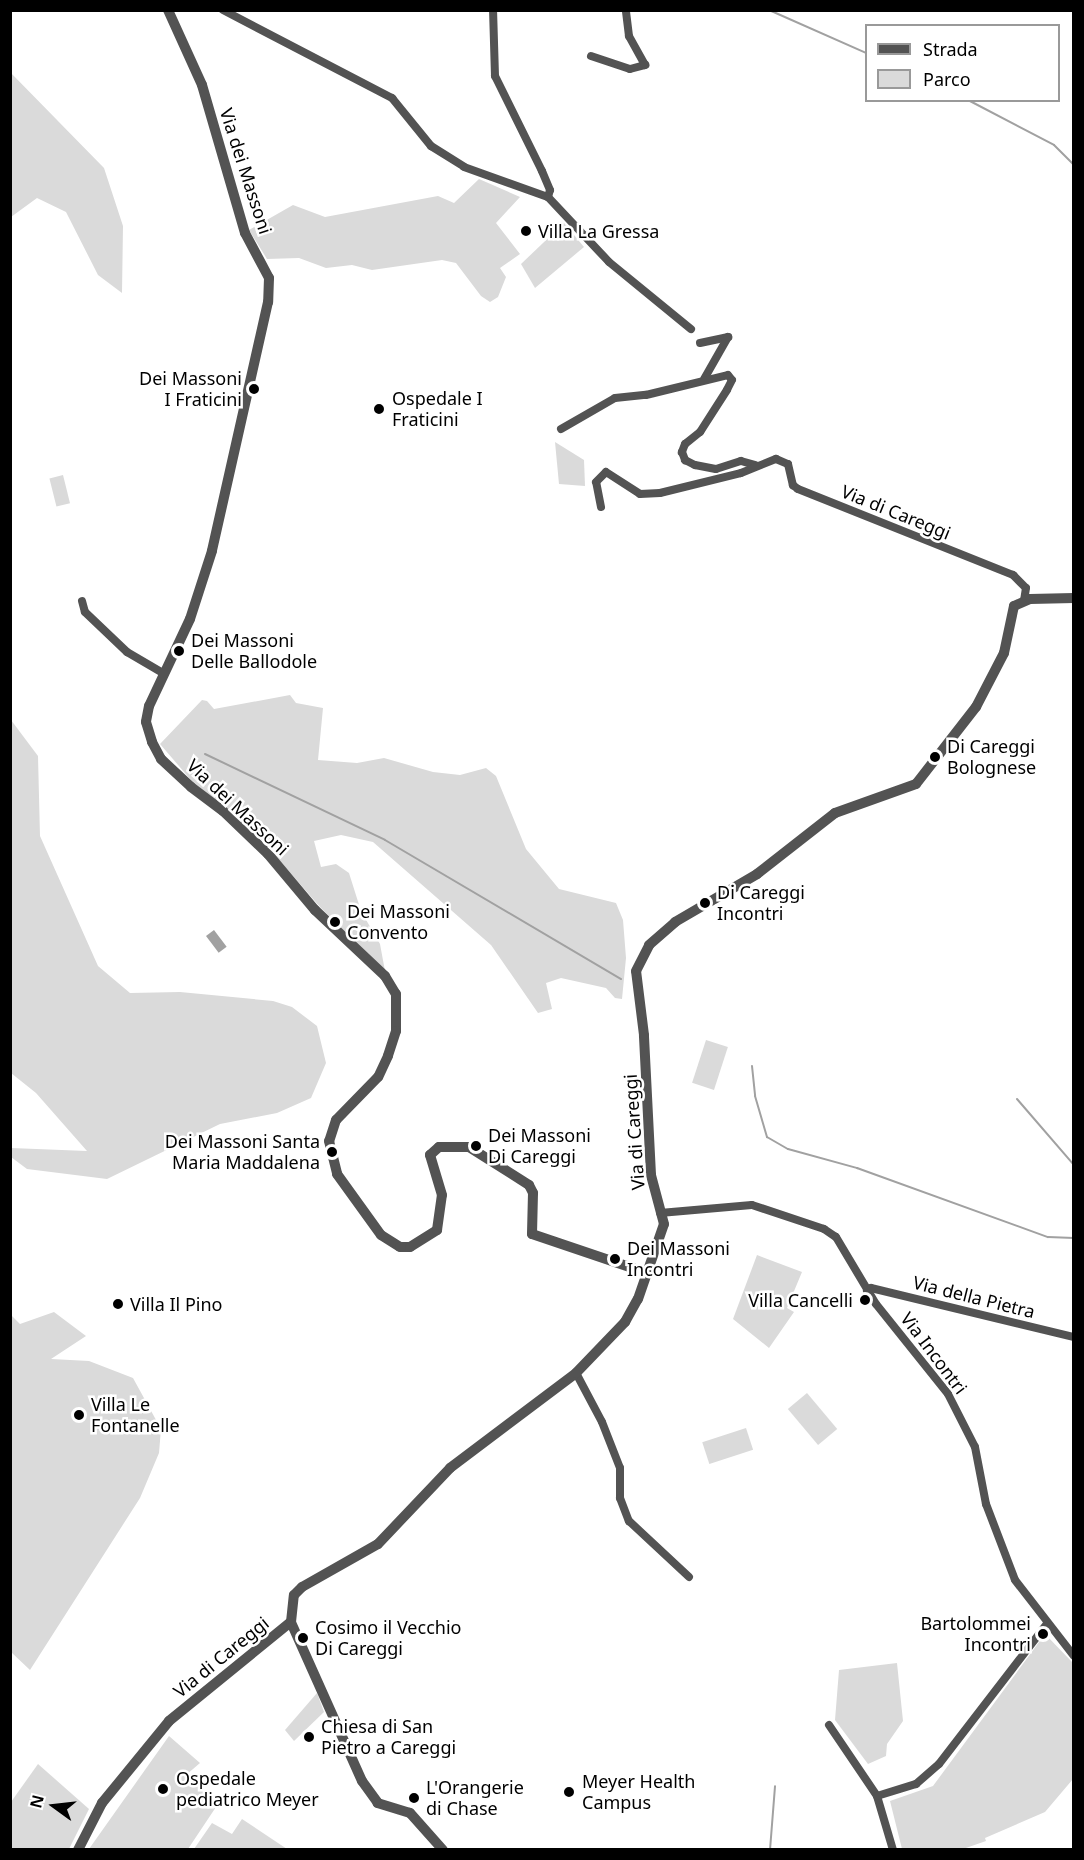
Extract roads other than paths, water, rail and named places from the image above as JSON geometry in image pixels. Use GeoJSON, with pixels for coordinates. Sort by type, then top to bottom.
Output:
{"type":"FeatureCollection","features":[{"type":"Feature","properties":{"kind":"street","name":"Via dei Massoni"},"geometry":{"type":"LineString","coordinates":[[168,10],[201,85],[245,233],[269,278],[268,302],[212,551],[190,619],[163,673],[146,722],[161,759],[268,854],[315,910],[385,976],[396,994],[396,1031],[388,1056],[378,1077],[336,1120],[329,1141],[338,1174],[381,1235],[400,1247],[425,1239],[437,1230],[443,1208],[431,1152],[439,1147],[469,1147],[530,1185],[533,1193],[532,1234],[647,1273]]}},
{"type":"Feature","properties":{"kind":"street"},"geometry":{"type":"LineString","coordinates":[[223,10],[392,98],[431,146],[464,167],[528,193],[548,197],[609,262],[691,329]]}},
{"type":"Feature","properties":{"kind":"street"},"geometry":{"type":"LineString","coordinates":[[493,10],[495,76],[542,171],[550,190],[548,197]]}},
{"type":"Feature","properties":{"kind":"street"},"geometry":{"type":"LineString","coordinates":[[591,56],[630,69],[645,65],[629,36],[626,10]]}},
{"type":"Feature","properties":{"kind":"street"},"geometry":{"type":"LineString","coordinates":[[700,343],[728,337],[704,380]]}},
{"type":"Feature","properties":{"kind":"street","name":"Via di Careggi"},"geometry":{"type":"LineString","coordinates":[[561,429],[615,398],[646,395],[720,374],[732,380],[700,432],[685,444],[685,460],[716,469],[741,461],[755,465]]}},
{"type":"Feature","properties":{"kind":"street","name":"Via di Careggi"},"geometry":{"type":"LineString","coordinates":[[78,1850],[102,1803],[169,1721],[291,1622],[291,1602],[300,1588],[378,1544],[450,1468],[576,1373],[625,1322],[661,1239],[664,1224],[651,1175],[644,1035],[636,971],[640,957],[668,928],[749,880],[821,822],[854,804],[916,784],[976,707],[1004,653],[1009,614],[1024,600],[1026,588],[1013,575],[798,489],[793,484],[788,464],[776,459],[755,465],[741,473],[640,494],[606,472],[596,482],[601,507]]}},
{"type":"Feature","properties":{"kind":"street"},"geometry":{"type":"LineString","coordinates":[[1024,600],[1074,598]]}},
{"type":"Feature","properties":{"kind":"street"},"geometry":{"type":"LineString","coordinates":[[82,601],[85,612],[127,652],[163,673]]}},
{"type":"Feature","properties":{"kind":"street","name":"Via Incontri"},"geometry":{"type":"LineString","coordinates":[[660,1213],[752,1205],[824,1229],[836,1237],[867,1291],[948,1394],[975,1447],[999,1544],[1016,1580],[1047,1624],[1074,1656]]}},
{"type":"Feature","properties":{"kind":"street","name":"Via della Pietra"},"geometry":{"type":"LineString","coordinates":[[867,1291],[872,1288],[1074,1337]]}},
{"type":"Feature","properties":{"kind":"street"},"geometry":{"type":"LineString","coordinates":[[576,1373],[602,1422],[620,1468],[620,1498],[629,1521],[689,1577]]}},
{"type":"Feature","properties":{"kind":"street"},"geometry":{"type":"LineString","coordinates":[[291,1622],[362,1781],[378,1803],[410,1813],[443,1850]]}},
{"type":"Feature","properties":{"kind":"street"},"geometry":{"type":"LineString","coordinates":[[877,1796],[916,1784],[939,1764],[1047,1624]]}},
{"type":"Feature","properties":{"kind":"street"},"geometry":{"type":"LineString","coordinates":[[829,1725],[877,1796],[893,1850]]}},
{"type":"Feature","properties":{"kind":"waterway"},"geometry":{"type":"LineString","coordinates":[[769,10],[865,53]]}},
{"type":"Feature","properties":{"kind":"waterway"},"geometry":{"type":"LineString","coordinates":[[972,102],[1054,145],[1074,165]]}},
{"type":"Feature","properties":{"kind":"waterway"},"geometry":{"type":"LineString","coordinates":[[205,754],[385,840],[621,979]]}},
{"type":"Feature","properties":{"kind":"waterway"},"geometry":{"type":"LineString","coordinates":[[752,1066],[755,1096],[767,1137],[788,1149],[857,1168],[1048,1237],[1074,1238]]}},
{"type":"Feature","properties":{"kind":"waterway"},"geometry":{"type":"LineString","coordinates":[[1017,1099],[1074,1165]]}},
{"type":"Feature","properties":{"kind":"waterway"},"geometry":{"type":"LineString","coordinates":[[770,1850],[775,1786]]}},
{"type":"Feature","properties":{"kind":"place","name":"Villa La Gressa"},"geometry":{"type":"Point","coordinates":[526,231]}},
{"type":"Feature","properties":{"kind":"place","name":"Dei Massoni I Fraticini"},"geometry":{"type":"Point","coordinates":[254,389]}},
{"type":"Feature","properties":{"kind":"place","name":"Ospedale I Fraticini"},"geometry":{"type":"Point","coordinates":[379,409]}},
{"type":"Feature","properties":{"kind":"place","name":"Dei Massoni Delle Ballodole"},"geometry":{"type":"Point","coordinates":[179,651]}},
{"type":"Feature","properties":{"kind":"place","name":"Di Careggi Bolognese"},"geometry":{"type":"Point","coordinates":[935,757]}},
{"type":"Feature","properties":{"kind":"place","name":"Di Careggi Incontri"},"geometry":{"type":"Point","coordinates":[705,903]}},
{"type":"Feature","properties":{"kind":"place","name":"Dei Massoni Convento"},"geometry":{"type":"Point","coordinates":[335,922]}},
{"type":"Feature","properties":{"kind":"place","name":"Dei Massoni Di Careggi"},"geometry":{"type":"Point","coordinates":[476,1146]}},
{"type":"Feature","properties":{"kind":"place","name":"Dei Massoni Santa Maria Maddalena"},"geometry":{"type":"Point","coordinates":[332,1152]}},
{"type":"Feature","properties":{"kind":"place","name":"Dei Massoni Incontri"},"geometry":{"type":"Point","coordinates":[615,1259]}},
{"type":"Feature","properties":{"kind":"place","name":"Villa Cancelli"},"geometry":{"type":"Point","coordinates":[865,1300]}},
{"type":"Feature","properties":{"kind":"place","name":"Villa Il Pino"},"geometry":{"type":"Point","coordinates":[118,1304]}},
{"type":"Feature","properties":{"kind":"place","name":"Villa Le Fontanelle"},"geometry":{"type":"Point","coordinates":[79,1415]}},
{"type":"Feature","properties":{"kind":"place","name":"Bartolommei Incontri"},"geometry":{"type":"Point","coordinates":[1043,1634]}},
{"type":"Feature","properties":{"kind":"place","name":"Cosimo il Vecchio Di Careggi"},"geometry":{"type":"Point","coordinates":[303,1638]}},
{"type":"Feature","properties":{"kind":"place","name":"Chiesa di San Pietro a Careggi"},"geometry":{"type":"Point","coordinates":[309,1737]}},
{"type":"Feature","properties":{"kind":"place","name":"Ospedale pediatrico Meyer"},"geometry":{"type":"Point","coordinates":[163,1789]}},
{"type":"Feature","properties":{"kind":"place","name":"Meyer Health Campus"},"geometry":{"type":"Point","coordinates":[569,1792]}},
{"type":"Feature","properties":{"kind":"place","name":"L'Orangerie di Chase"},"geometry":{"type":"Point","coordinates":[414,1798]}}]}
